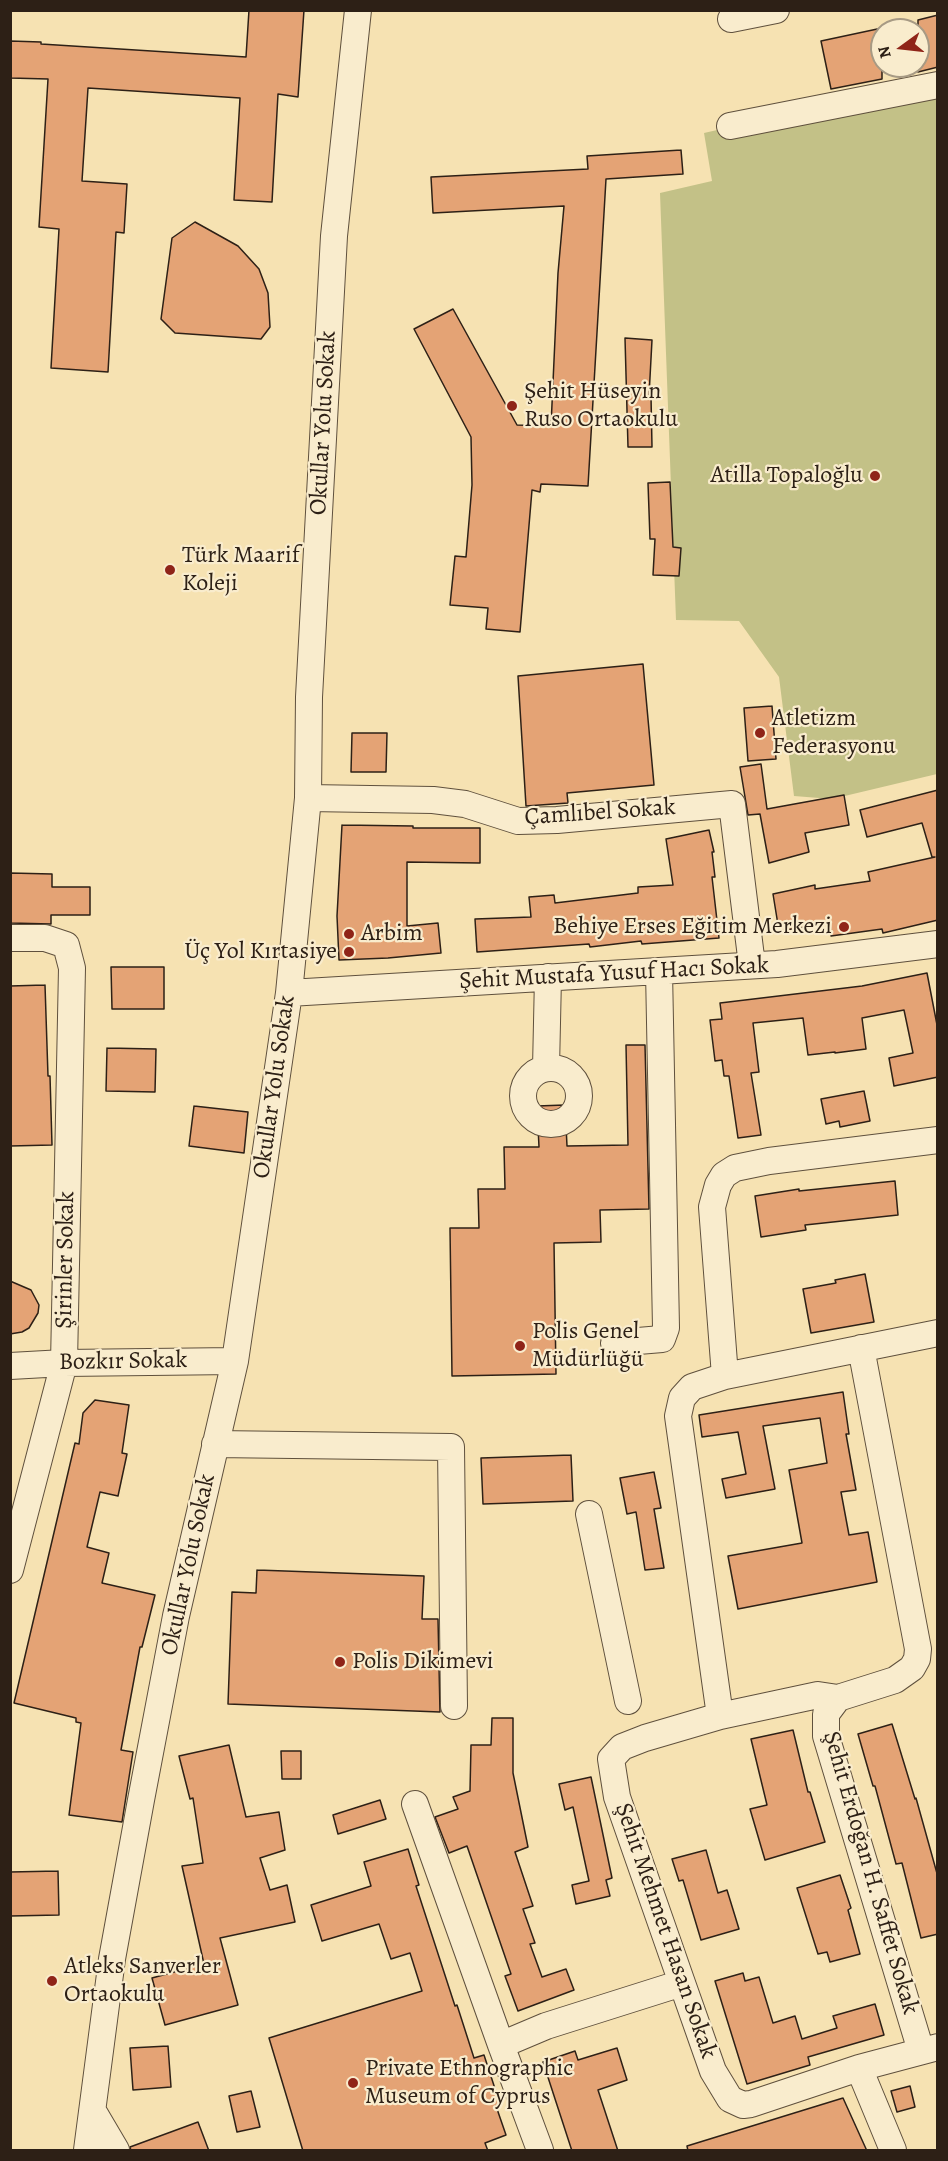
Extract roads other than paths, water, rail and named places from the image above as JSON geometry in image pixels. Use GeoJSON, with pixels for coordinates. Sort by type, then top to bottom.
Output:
{"type":"FeatureCollection","features":[{"type":"Feature","properties":{"kind":"street","name":"Okullar Yolu Sokak"},"geometry":{"type":"LineString","coordinates":[[87,2151],[112,1959],[141,1800],[176,1616],[235,1361],[289,993],[308,798],[309,697],[331,280],[358,10]]}},
{"type":"Feature","properties":{"kind":"street"},"geometry":{"type":"LineString","coordinates":[[731,19],[776,10]]}},
{"type":"Feature","properties":{"kind":"street"},"geometry":{"type":"LineString","coordinates":[[730,126],[938,85]]}},
{"type":"Feature","properties":{"kind":"street","name":"Çamlıbel Sokak"},"geometry":{"type":"LineString","coordinates":[[308,798],[433,800],[465,804],[518,821],[732,804],[752,965]]}},
{"type":"Feature","properties":{"kind":"street","name":"Şirinler Sokak"},"geometry":{"type":"LineString","coordinates":[[10,938],[45,938],[66,945],[72,968],[64,1363],[12,1562]]}},
{"type":"Feature","properties":{"kind":"street","name":"Şehit Mustafa Yusuf Hacı Sokak"},"geometry":{"type":"LineString","coordinates":[[289,993],[777,964],[938,944]]}},
{"type":"Feature","properties":{"kind":"street"},"geometry":{"type":"LineString","coordinates":[[614,1343],[662,1339],[666,1328],[659,971]]}},
{"type":"Feature","properties":{"kind":"street"},"geometry":{"type":"LineString","coordinates":[[546,1068],[548,977]]}},
{"type":"Feature","properties":{"kind":"street"},"geometry":{"type":"LineString","coordinates":[[725,1376],[712,1208],[718,1185],[724,1175],[735,1168],[769,1161],[938,1140]]}},
{"type":"Feature","properties":{"kind":"street"},"geometry":{"type":"LineString","coordinates":[[861,1348],[918,1649],[912,1668],[903,1675],[838,1698],[818,1695],[720,1716],[678,1416],[682,1398],[692,1387],[725,1376],[861,1348],[938,1333]]}},
{"type":"Feature","properties":{"kind":"street","name":"Bozkır Sokak"},"geometry":{"type":"LineString","coordinates":[[10,1366],[235,1361]]}},
{"type":"Feature","properties":{"kind":"street"},"geometry":{"type":"LineString","coordinates":[[215,1444],[450,1448],[454,1706]]}},
{"type":"Feature","properties":{"kind":"street"},"geometry":{"type":"LineString","coordinates":[[589,1514],[628,1701]]}},
{"type":"Feature","properties":{"kind":"street","name":"Şehit Erdoğan H. Saffet Sokak"},"geometry":{"type":"LineString","coordinates":[[838,1698],[826,1714],[826,1736],[929,2049]]}},
{"type":"Feature","properties":{"kind":"street","name":"Şehit Mehmet Hasan Sokak"},"geometry":{"type":"LineString","coordinates":[[720,1716],[622,1747],[611,1759],[617,1797],[713,2071],[730,2099],[743,2105],[859,2068]]}},
{"type":"Feature","properties":{"kind":"street"},"geometry":{"type":"LineString","coordinates":[[415,1804],[540,2151]]}},
{"type":"Feature","properties":{"kind":"street"},"geometry":{"type":"LineString","coordinates":[[501,2045],[546,2026],[682,1983]]}},
{"type":"Feature","properties":{"kind":"street"},"geometry":{"type":"LineString","coordinates":[[893,2151],[859,2068],[929,2049]]}},
{"type":"Feature","properties":{"kind":"street"},"geometry":{"type":"LineString","coordinates":[[93,2111],[116,2151]]}},
{"type":"Feature","properties":{"kind":"place","name":"Şehit Hüseyin Ruso Ortaokulu"},"geometry":{"type":"Point","coordinates":[512,406]}},
{"type":"Feature","properties":{"kind":"place","name":"Atilla Topaloğlu"},"geometry":{"type":"Point","coordinates":[875,476]}},
{"type":"Feature","properties":{"kind":"place","name":"Türk Maarif Koleji"},"geometry":{"type":"Point","coordinates":[170,570]}},
{"type":"Feature","properties":{"kind":"place","name":"Atletizm Federasyonu"},"geometry":{"type":"Point","coordinates":[760,733]}},
{"type":"Feature","properties":{"kind":"place","name":"Behiye Erses Eğitim Merkezi"},"geometry":{"type":"Point","coordinates":[844,927]}},
{"type":"Feature","properties":{"kind":"place","name":"Arbim"},"geometry":{"type":"Point","coordinates":[349,934]}},
{"type":"Feature","properties":{"kind":"place","name":"Üç Yol Kırtasiye"},"geometry":{"type":"Point","coordinates":[349,952]}},
{"type":"Feature","properties":{"kind":"place","name":"Polis Genel Müdürlüğü"},"geometry":{"type":"Point","coordinates":[520,1346]}},
{"type":"Feature","properties":{"kind":"place","name":"Polis Dikimevi"},"geometry":{"type":"Point","coordinates":[340,1662]}},
{"type":"Feature","properties":{"kind":"place","name":"Atleks Sanverler Ortaokulu"},"geometry":{"type":"Point","coordinates":[52,1981]}},
{"type":"Feature","properties":{"kind":"place","name":"Private Ethnographic Museum of Cyprus"},"geometry":{"type":"Point","coordinates":[353,2083]}}]}
